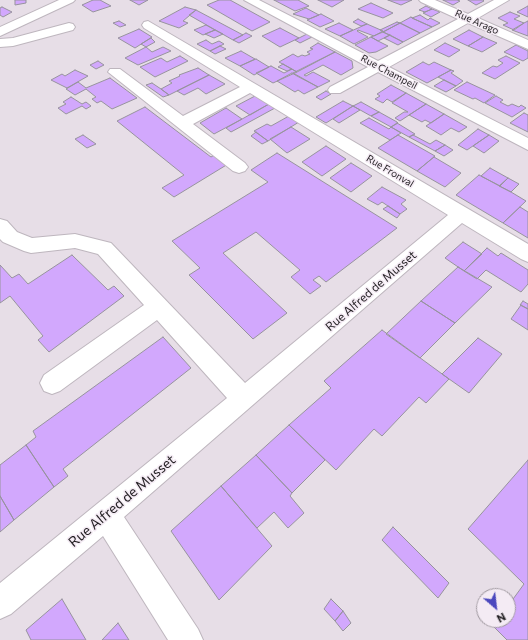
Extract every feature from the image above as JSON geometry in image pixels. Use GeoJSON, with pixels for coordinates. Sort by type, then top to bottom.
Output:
{"type":"FeatureCollection","features":[{"type":"Feature","properties":{"kind":"street"},"geometry":{"type":"LineString","coordinates":[[0,32],[69,0]]}},
{"type":"Feature","properties":{"kind":"street","name":"Rue Champeil"},"geometry":{"type":"LineString","coordinates":[[250,0],[528,145]]}},
{"type":"Feature","properties":{"kind":"street","name":"Rue Arago"},"geometry":{"type":"LineString","coordinates":[[425,0],[528,45]]}},
{"type":"Feature","properties":{"kind":"street"},"geometry":{"type":"LineString","coordinates":[[335,90],[503,0]]}},
{"type":"Feature","properties":{"kind":"street","name":"Rue Fronval"},"geometry":{"type":"LineString","coordinates":[[148,25],[528,254]]}},
{"type":"Feature","properties":{"kind":"street"},"geometry":{"type":"LineString","coordinates":[[0,43],[13,42],[69,27]]}},
{"type":"Feature","properties":{"kind":"street"},"geometry":{"type":"LineString","coordinates":[[115,72],[239,167]]}},
{"type":"Feature","properties":{"kind":"street"},"geometry":{"type":"LineString","coordinates":[[182,123],[251,87]]}},
{"type":"Feature","properties":{"kind":"street","name":"Rue Alfred de Musset"},"geometry":{"type":"LineString","coordinates":[[0,603],[244,399],[461,214]]}},
{"type":"Feature","properties":{"kind":"street"},"geometry":{"type":"LineString","coordinates":[[0,226],[10,237],[31,246],[75,241],[104,248],[244,399]]}},
{"type":"Feature","properties":{"kind":"street"},"geometry":{"type":"LineString","coordinates":[[52,383],[158,307]]}},
{"type":"Feature","properties":{"kind":"street"},"geometry":{"type":"LineString","coordinates":[[106,514],[186,640]]}},
{"type":"Feature","properties":{"kind":"building"},"geometry":{"type":"Polygon","coordinates":[[[15,0],[26,0],[26,3],[15,5],[15,0]]]}},
{"type":"Feature","properties":{"kind":"building"},"geometry":{"type":"Polygon","coordinates":[[[93,0],[100,0],[111,6],[93,12],[82,5],[93,0]]]}},
{"type":"Feature","properties":{"kind":"building"},"geometry":{"type":"Polygon","coordinates":[[[130,0],[148,0],[139,5],[130,0]]]}},
{"type":"Feature","properties":{"kind":"building"},"geometry":{"type":"Polygon","coordinates":[[[219,0],[230,0],[270,22],[252,31],[207,5],[219,0]]]}},
{"type":"Feature","properties":{"kind":"building"},"geometry":{"type":"Polygon","coordinates":[[[274,0],[298,0],[309,6],[295,11],[274,0]]]}},
{"type":"Feature","properties":{"kind":"building"},"geometry":{"type":"Polygon","coordinates":[[[318,0],[344,0],[332,7],[318,0]]]}},
{"type":"Feature","properties":{"kind":"building"},"geometry":{"type":"Polygon","coordinates":[[[388,0],[412,0],[401,5],[388,0]]]}},
{"type":"Feature","properties":{"kind":"building"},"geometry":{"type":"Polygon","coordinates":[[[443,0],[457,0],[460,1],[453,5],[443,0]]]}},
{"type":"Feature","properties":{"kind":"building"},"geometry":{"type":"Polygon","coordinates":[[[468,0],[483,0],[484,1],[476,5],[468,0]]]}},
{"type":"Feature","properties":{"kind":"building"},"geometry":{"type":"Polygon","coordinates":[[[371,3],[393,13],[383,18],[358,9],[371,3]]]}},
{"type":"Feature","properties":{"kind":"building"},"geometry":{"type":"Polygon","coordinates":[[[426,6],[432,9],[425,12],[419,10],[426,6]]]}},
{"type":"Feature","properties":{"kind":"building"},"geometry":{"type":"Polygon","coordinates":[[[528,6],[528,17],[517,12],[528,6]]]}},
{"type":"Feature","properties":{"kind":"building"},"geometry":{"type":"Polygon","coordinates":[[[2,7],[12,12],[3,17],[0,15],[0,8],[2,7]]]}},
{"type":"Feature","properties":{"kind":"building"},"geometry":{"type":"Polygon","coordinates":[[[185,7],[196,10],[183,21],[188,23],[179,28],[159,21],[185,7]]]}},
{"type":"Feature","properties":{"kind":"building"},"geometry":{"type":"Polygon","coordinates":[[[306,8],[319,15],[309,19],[293,14],[306,8]]]}},
{"type":"Feature","properties":{"kind":"building"},"geometry":{"type":"Polygon","coordinates":[[[432,9],[440,12],[431,17],[423,13],[432,9]]]}},
{"type":"Feature","properties":{"kind":"building"},"geometry":{"type":"Polygon","coordinates":[[[196,10],[243,35],[233,40],[189,15],[196,10]]]}},
{"type":"Feature","properties":{"kind":"building"},"geometry":{"type":"Polygon","coordinates":[[[510,12],[520,16],[514,19],[524,23],[514,30],[503,25],[508,23],[498,18],[510,12]]]}},
{"type":"Feature","properties":{"kind":"building"},"geometry":{"type":"Polygon","coordinates":[[[321,14],[334,21],[320,27],[307,20],[321,14]]]}},
{"type":"Feature","properties":{"kind":"building"},"geometry":{"type":"Polygon","coordinates":[[[420,15],[428,20],[430,18],[440,23],[432,27],[412,18],[420,15]]]}},
{"type":"Feature","properties":{"kind":"building"},"geometry":{"type":"Polygon","coordinates":[[[411,17],[432,27],[420,33],[400,23],[411,17]]]}},
{"type":"Feature","properties":{"kind":"building"},"geometry":{"type":"Polygon","coordinates":[[[358,19],[367,24],[361,26],[353,22],[358,19]]]}},
{"type":"Feature","properties":{"kind":"building"},"geometry":{"type":"Polygon","coordinates":[[[119,21],[126,25],[120,27],[113,23],[119,21]]]}},
{"type":"Feature","properties":{"kind":"building"},"geometry":{"type":"Polygon","coordinates":[[[528,21],[528,36],[512,30],[524,23],[528,21]]]}},
{"type":"Feature","properties":{"kind":"building"},"geometry":{"type":"Polygon","coordinates":[[[397,22],[400,23],[383,32],[380,30],[397,22]]]}},
{"type":"Feature","properties":{"kind":"building"},"geometry":{"type":"Polygon","coordinates":[[[339,23],[353,30],[340,36],[325,29],[339,23]]]}},
{"type":"Feature","properties":{"kind":"building"},"geometry":{"type":"Polygon","coordinates":[[[400,23],[420,33],[403,42],[383,32],[400,23]]]}},
{"type":"Feature","properties":{"kind":"building"},"geometry":{"type":"Polygon","coordinates":[[[367,24],[383,31],[374,36],[358,30],[357,31],[368,37],[354,44],[340,36],[367,24]]]}},
{"type":"Feature","properties":{"kind":"building"},"geometry":{"type":"Polygon","coordinates":[[[206,25],[215,30],[203,35],[194,30],[206,25]]]}},
{"type":"Feature","properties":{"kind":"building"},"geometry":{"type":"Polygon","coordinates":[[[280,28],[299,38],[280,47],[262,36],[280,28]]]}},
{"type":"Feature","properties":{"kind":"building"},"geometry":{"type":"Polygon","coordinates":[[[139,29],[152,37],[135,48],[118,38],[139,29]]]}},
{"type":"Feature","properties":{"kind":"building"},"geometry":{"type":"Polygon","coordinates":[[[215,30],[223,34],[214,38],[205,34],[215,30]]]}},
{"type":"Feature","properties":{"kind":"building"},"geometry":{"type":"Polygon","coordinates":[[[469,30],[483,37],[468,46],[453,39],[469,30]]]}},
{"type":"Feature","properties":{"kind":"building"},"geometry":{"type":"Polygon","coordinates":[[[383,32],[390,35],[378,41],[371,37],[383,32]]]}},
{"type":"Feature","properties":{"kind":"building"},"geometry":{"type":"Polygon","coordinates":[[[246,33],[252,36],[239,43],[233,40],[246,33]]]}},
{"type":"Feature","properties":{"kind":"building"},"geometry":{"type":"Polygon","coordinates":[[[307,34],[312,37],[300,43],[295,40],[307,34]]]}},
{"type":"Feature","properties":{"kind":"building"},"geometry":{"type":"Polygon","coordinates":[[[390,35],[403,42],[398,45],[384,38],[390,35]]]}},
{"type":"Feature","properties":{"kind":"building"},"geometry":{"type":"Polygon","coordinates":[[[371,37],[388,46],[376,52],[369,53],[355,45],[371,37]]]}},
{"type":"Feature","properties":{"kind":"building"},"geometry":{"type":"Polygon","coordinates":[[[483,37],[497,43],[482,52],[468,46],[483,37]]]}},
{"type":"Feature","properties":{"kind":"building"},"geometry":{"type":"Polygon","coordinates":[[[151,38],[155,42],[146,47],[141,44],[151,38]]]}},
{"type":"Feature","properties":{"kind":"building"},"geometry":{"type":"Polygon","coordinates":[[[206,40],[212,44],[219,41],[224,44],[210,51],[197,44],[206,40]]]}},
{"type":"Feature","properties":{"kind":"building"},"geometry":{"type":"Polygon","coordinates":[[[318,43],[335,52],[297,72],[279,62],[293,54],[298,57],[310,54],[307,52],[313,49],[310,48],[318,43]]]}},
{"type":"Feature","properties":{"kind":"building"},"geometry":{"type":"Polygon","coordinates":[[[445,43],[460,50],[449,57],[434,50],[445,43]]]}},
{"type":"Feature","properties":{"kind":"building"},"geometry":{"type":"Polygon","coordinates":[[[516,45],[528,51],[528,58],[523,61],[504,52],[516,45]]]}},
{"type":"Feature","properties":{"kind":"building"},"geometry":{"type":"Polygon","coordinates":[[[220,46],[226,49],[215,54],[210,51],[220,46]]]}},
{"type":"Feature","properties":{"kind":"building"},"geometry":{"type":"Polygon","coordinates":[[[146,47],[152,52],[163,47],[171,51],[138,65],[125,58],[146,47]]]}},
{"type":"Feature","properties":{"kind":"building"},"geometry":{"type":"Polygon","coordinates":[[[241,51],[255,59],[240,66],[225,58],[241,51]]]}},
{"type":"Feature","properties":{"kind":"building"},"geometry":{"type":"Polygon","coordinates":[[[335,52],[352,61],[353,68],[341,75],[323,65],[304,75],[306,76],[313,72],[330,81],[318,87],[293,73],[335,52]]]}},
{"type":"Feature","properties":{"kind":"building"},"geometry":{"type":"Polygon","coordinates":[[[180,56],[188,61],[155,77],[140,67],[161,58],[167,62],[180,56]]]}},
{"type":"Feature","properties":{"kind":"building"},"geometry":{"type":"Polygon","coordinates":[[[506,56],[520,63],[495,79],[482,73],[493,66],[497,67],[503,63],[498,60],[506,56]]]}},
{"type":"Feature","properties":{"kind":"building"},"geometry":{"type":"Polygon","coordinates":[[[256,59],[269,67],[254,75],[240,66],[256,59]]]}},
{"type":"Feature","properties":{"kind":"building"},"geometry":{"type":"Polygon","coordinates":[[[98,61],[104,65],[96,69],[90,65],[98,61]]]}},
{"type":"Feature","properties":{"kind":"building"},"geometry":{"type":"Polygon","coordinates":[[[423,62],[429,65],[434,62],[451,70],[427,83],[406,72],[423,62]]]}},
{"type":"Feature","properties":{"kind":"building"},"geometry":{"type":"Polygon","coordinates":[[[283,64],[292,69],[287,71],[278,67],[283,64]]]}},
{"type":"Feature","properties":{"kind":"building"},"geometry":{"type":"Polygon","coordinates":[[[271,66],[284,73],[292,69],[297,72],[273,83],[256,73],[271,66]]]}},
{"type":"Feature","properties":{"kind":"building"},"geometry":{"type":"Polygon","coordinates":[[[198,68],[209,75],[169,95],[161,89],[172,83],[169,81],[180,76],[179,75],[198,68]]]}},
{"type":"Feature","properties":{"kind":"building"},"geometry":{"type":"Polygon","coordinates":[[[75,70],[88,76],[67,88],[51,80],[62,74],[65,76],[75,70]]]}},
{"type":"Feature","properties":{"kind":"building"},"geometry":{"type":"Polygon","coordinates":[[[451,70],[454,71],[451,73],[463,81],[456,86],[438,77],[451,70]]]}},
{"type":"Feature","properties":{"kind":"building"},"geometry":{"type":"Polygon","coordinates":[[[292,73],[318,87],[304,94],[298,90],[295,92],[277,81],[292,73]]]}},
{"type":"Feature","properties":{"kind":"building"},"geometry":{"type":"Polygon","coordinates":[[[209,75],[225,84],[206,94],[198,88],[184,95],[177,91],[209,75]]]}},
{"type":"Feature","properties":{"kind":"building"},"geometry":{"type":"Polygon","coordinates":[[[110,78],[137,98],[112,109],[101,101],[97,103],[92,99],[96,97],[86,89],[75,95],[66,89],[78,82],[86,88],[110,78]]]}},
{"type":"Feature","properties":{"kind":"building"},"geometry":{"type":"Polygon","coordinates":[[[444,80],[456,86],[446,92],[434,86],[444,80]]]}},
{"type":"Feature","properties":{"kind":"building"},"geometry":{"type":"Polygon","coordinates":[[[467,82],[495,95],[484,103],[454,90],[467,82]]]}},
{"type":"Feature","properties":{"kind":"building"},"geometry":{"type":"Polygon","coordinates":[[[152,83],[169,95],[163,97],[146,85],[152,83]]]}},
{"type":"Feature","properties":{"kind":"building"},"geometry":{"type":"Polygon","coordinates":[[[391,85],[406,93],[392,102],[387,99],[383,103],[375,99],[380,96],[377,94],[391,85]]]}},
{"type":"Feature","properties":{"kind":"building"},"geometry":{"type":"Polygon","coordinates":[[[326,91],[331,94],[321,100],[316,97],[326,91]]]}},
{"type":"Feature","properties":{"kind":"building"},"geometry":{"type":"Polygon","coordinates":[[[406,93],[426,104],[400,121],[395,118],[404,112],[408,112],[392,103],[406,93]]]}},
{"type":"Feature","properties":{"kind":"building"},"geometry":{"type":"Polygon","coordinates":[[[255,96],[269,104],[250,115],[236,106],[255,96]]]}},
{"type":"Feature","properties":{"kind":"building"},"geometry":{"type":"Polygon","coordinates":[[[496,96],[503,100],[500,102],[508,106],[512,104],[519,107],[521,105],[526,108],[512,117],[485,103],[496,96]]]}},
{"type":"Feature","properties":{"kind":"building"},"geometry":{"type":"Polygon","coordinates":[[[71,97],[82,104],[86,102],[91,106],[86,109],[82,106],[66,114],[58,108],[66,104],[63,102],[71,97]]]}},
{"type":"Feature","properties":{"kind":"building"},"geometry":{"type":"Polygon","coordinates":[[[343,101],[353,106],[326,123],[316,117],[343,101]]]}},
{"type":"Feature","properties":{"kind":"building"},"geometry":{"type":"Polygon","coordinates":[[[361,102],[379,112],[371,116],[353,106],[361,102]]]}},
{"type":"Feature","properties":{"kind":"building"},"geometry":{"type":"Polygon","coordinates":[[[269,104],[275,108],[231,132],[226,128],[269,104]]]}},
{"type":"Feature","properties":{"kind":"building"},"geometry":{"type":"Polygon","coordinates":[[[426,104],[444,114],[431,123],[425,120],[422,122],[409,115],[426,104]]]}},
{"type":"Feature","properties":{"kind":"building"},"geometry":{"type":"Polygon","coordinates":[[[353,106],[360,110],[339,123],[333,119],[353,106]]]}},
{"type":"Feature","properties":{"kind":"building"},"geometry":{"type":"Polygon","coordinates":[[[145,107],[211,157],[216,154],[228,164],[174,197],[162,188],[184,175],[117,121],[145,107]]]}},
{"type":"Feature","properties":{"kind":"building"},"geometry":{"type":"Polygon","coordinates":[[[226,108],[242,119],[214,134],[200,123],[226,108]]]}},
{"type":"Feature","properties":{"kind":"building"},"geometry":{"type":"Polygon","coordinates":[[[379,112],[398,123],[391,127],[371,116],[379,112]]]}},
{"type":"Feature","properties":{"kind":"building"},"geometry":{"type":"Polygon","coordinates":[[[524,113],[528,115],[528,132],[510,123],[524,113]]]}},
{"type":"Feature","properties":{"kind":"building"},"geometry":{"type":"Polygon","coordinates":[[[444,114],[467,127],[459,132],[451,128],[441,135],[426,126],[444,114]]]}},
{"type":"Feature","properties":{"kind":"building"},"geometry":{"type":"Polygon","coordinates":[[[289,116],[299,122],[268,141],[254,131],[267,124],[271,126],[289,116]]]}},
{"type":"Feature","properties":{"kind":"building"},"geometry":{"type":"Polygon","coordinates":[[[369,118],[389,129],[391,127],[401,133],[390,140],[360,123],[369,118]]]}},
{"type":"Feature","properties":{"kind":"building"},"geometry":{"type":"Polygon","coordinates":[[[397,123],[415,134],[409,137],[391,127],[397,123]]]}},
{"type":"Feature","properties":{"kind":"building"},"geometry":{"type":"Polygon","coordinates":[[[291,127],[310,139],[287,153],[270,139],[291,127]]]}},
{"type":"Feature","properties":{"kind":"building"},"geometry":{"type":"Polygon","coordinates":[[[478,129],[489,135],[467,150],[458,145],[478,129]]]}},
{"type":"Feature","properties":{"kind":"building"},"geometry":{"type":"Polygon","coordinates":[[[256,132],[268,141],[262,144],[251,136],[256,132]]]}},
{"type":"Feature","properties":{"kind":"building"},"geometry":{"type":"Polygon","coordinates":[[[83,135],[96,144],[87,148],[75,139],[83,135]]]}},
{"type":"Feature","properties":{"kind":"building"},"geometry":{"type":"Polygon","coordinates":[[[398,135],[435,156],[417,171],[378,148],[398,135]]]}},
{"type":"Feature","properties":{"kind":"building"},"geometry":{"type":"Polygon","coordinates":[[[413,135],[430,144],[436,140],[445,145],[435,151],[409,137],[413,135]]]}},
{"type":"Feature","properties":{"kind":"building"},"geometry":{"type":"Polygon","coordinates":[[[489,135],[499,141],[484,153],[473,146],[489,135]]]}},
{"type":"Feature","properties":{"kind":"building"},"geometry":{"type":"Polygon","coordinates":[[[445,145],[453,150],[444,156],[435,151],[445,145]]]}},
{"type":"Feature","properties":{"kind":"building"},"geometry":{"type":"Polygon","coordinates":[[[326,146],[346,159],[322,176],[302,162],[326,146]]]}},
{"type":"Feature","properties":{"kind":"building"},"geometry":{"type":"Polygon","coordinates":[[[277,153],[397,228],[326,282],[319,276],[313,280],[321,286],[310,294],[291,277],[300,270],[256,232],[223,253],[287,313],[253,339],[189,275],[200,268],[172,241],[268,182],[251,170],[277,153]]]}},
{"type":"Feature","properties":{"kind":"building"},"geometry":{"type":"Polygon","coordinates":[[[434,157],[461,173],[445,187],[417,171],[434,157]]]}},
{"type":"Feature","properties":{"kind":"building"},"geometry":{"type":"Polygon","coordinates":[[[351,163],[372,176],[351,192],[330,178],[351,163]]]}},
{"type":"Feature","properties":{"kind":"building"},"geometry":{"type":"Polygon","coordinates":[[[490,168],[508,178],[500,186],[481,176],[490,168]]]}},
{"type":"Feature","properties":{"kind":"building"},"geometry":{"type":"Polygon","coordinates":[[[479,175],[526,201],[503,223],[456,195],[479,175]]]}},
{"type":"Feature","properties":{"kind":"building"},"geometry":{"type":"Polygon","coordinates":[[[508,178],[519,184],[511,192],[499,186],[508,178]]]}},
{"type":"Feature","properties":{"kind":"building"},"geometry":{"type":"Polygon","coordinates":[[[382,187],[406,200],[401,204],[407,209],[400,214],[382,202],[378,205],[367,199],[382,187]]]}},
{"type":"Feature","properties":{"kind":"building"},"geometry":{"type":"Polygon","coordinates":[[[388,206],[400,214],[397,218],[383,209],[388,206]]]}},
{"type":"Feature","properties":{"kind":"building"},"geometry":{"type":"Polygon","coordinates":[[[520,207],[528,212],[528,238],[503,223],[520,207]]]}},
{"type":"Feature","properties":{"kind":"building"},"geometry":{"type":"Polygon","coordinates":[[[463,242],[482,254],[464,271],[445,258],[463,242]]]}},
{"type":"Feature","properties":{"kind":"building"},"geometry":{"type":"Polygon","coordinates":[[[487,248],[498,256],[501,253],[528,270],[528,284],[521,292],[486,270],[477,279],[464,271],[487,248]]]}},
{"type":"Feature","properties":{"kind":"building"},"geometry":{"type":"Polygon","coordinates":[[[72,255],[108,290],[114,286],[124,296],[49,352],[38,340],[43,336],[10,296],[0,303],[0,265],[12,278],[19,274],[28,284],[72,255]]]}},
{"type":"Feature","properties":{"kind":"building"},"geometry":{"type":"Polygon","coordinates":[[[458,267],[492,287],[455,323],[421,301],[458,267]]]}},
{"type":"Feature","properties":{"kind":"building"},"geometry":{"type":"Polygon","coordinates":[[[421,301],[455,323],[420,358],[386,334],[421,301]]]}},
{"type":"Feature","properties":{"kind":"building"},"geometry":{"type":"Polygon","coordinates":[[[523,301],[528,304],[528,309],[520,305],[523,301]]]}},
{"type":"Feature","properties":{"kind":"building"},"geometry":{"type":"Polygon","coordinates":[[[521,305],[528,309],[528,330],[511,319],[521,305]]]}},
{"type":"Feature","properties":{"kind":"building"},"geometry":{"type":"Polygon","coordinates":[[[382,330],[449,379],[426,403],[419,397],[382,436],[374,429],[336,470],[289,425],[331,388],[324,381],[382,330]]]}},
{"type":"Feature","properties":{"kind":"building"},"geometry":{"type":"Polygon","coordinates":[[[163,337],[191,368],[63,469],[68,476],[54,487],[26,445],[36,437],[33,431],[163,337]]]}},
{"type":"Feature","properties":{"kind":"building"},"geometry":{"type":"Polygon","coordinates":[[[478,338],[502,354],[469,393],[442,374],[478,338]]]}},
{"type":"Feature","properties":{"kind":"building"},"geometry":{"type":"Polygon","coordinates":[[[289,425],[325,460],[292,493],[256,455],[289,425]]]}},
{"type":"Feature","properties":{"kind":"building"},"geometry":{"type":"Polygon","coordinates":[[[26,445],[54,487],[14,520],[0,496],[0,465],[26,445]]]}},
{"type":"Feature","properties":{"kind":"building"},"geometry":{"type":"Polygon","coordinates":[[[256,455],[292,493],[290,496],[304,513],[288,528],[274,512],[257,528],[221,486],[256,455]]]}},
{"type":"Feature","properties":{"kind":"building"},"geometry":{"type":"Polygon","coordinates":[[[528,460],[528,640],[507,640],[495,628],[516,628],[516,595],[524,584],[468,529],[528,460]]]}},
{"type":"Feature","properties":{"kind":"building"},"geometry":{"type":"Polygon","coordinates":[[[221,486],[272,546],[219,600],[171,531],[221,486]]]}},
{"type":"Feature","properties":{"kind":"building"},"geometry":{"type":"Polygon","coordinates":[[[0,496],[14,520],[0,532],[0,496]]]}},
{"type":"Feature","properties":{"kind":"building"},"geometry":{"type":"Polygon","coordinates":[[[393,527],[449,583],[438,598],[382,540],[393,527]]]}},
{"type":"Feature","properties":{"kind":"building"},"geometry":{"type":"Polygon","coordinates":[[[62,599],[86,640],[31,640],[26,630],[62,599]]]}},
{"type":"Feature","properties":{"kind":"building"},"geometry":{"type":"Polygon","coordinates":[[[331,599],[343,611],[335,621],[324,609],[331,599]]]}},
{"type":"Feature","properties":{"kind":"building"},"geometry":{"type":"Polygon","coordinates":[[[343,611],[351,623],[343,631],[335,621],[343,611]]]}},
{"type":"Feature","properties":{"kind":"building"},"geometry":{"type":"Polygon","coordinates":[[[118,623],[129,640],[102,640],[118,623]]]}}]}
